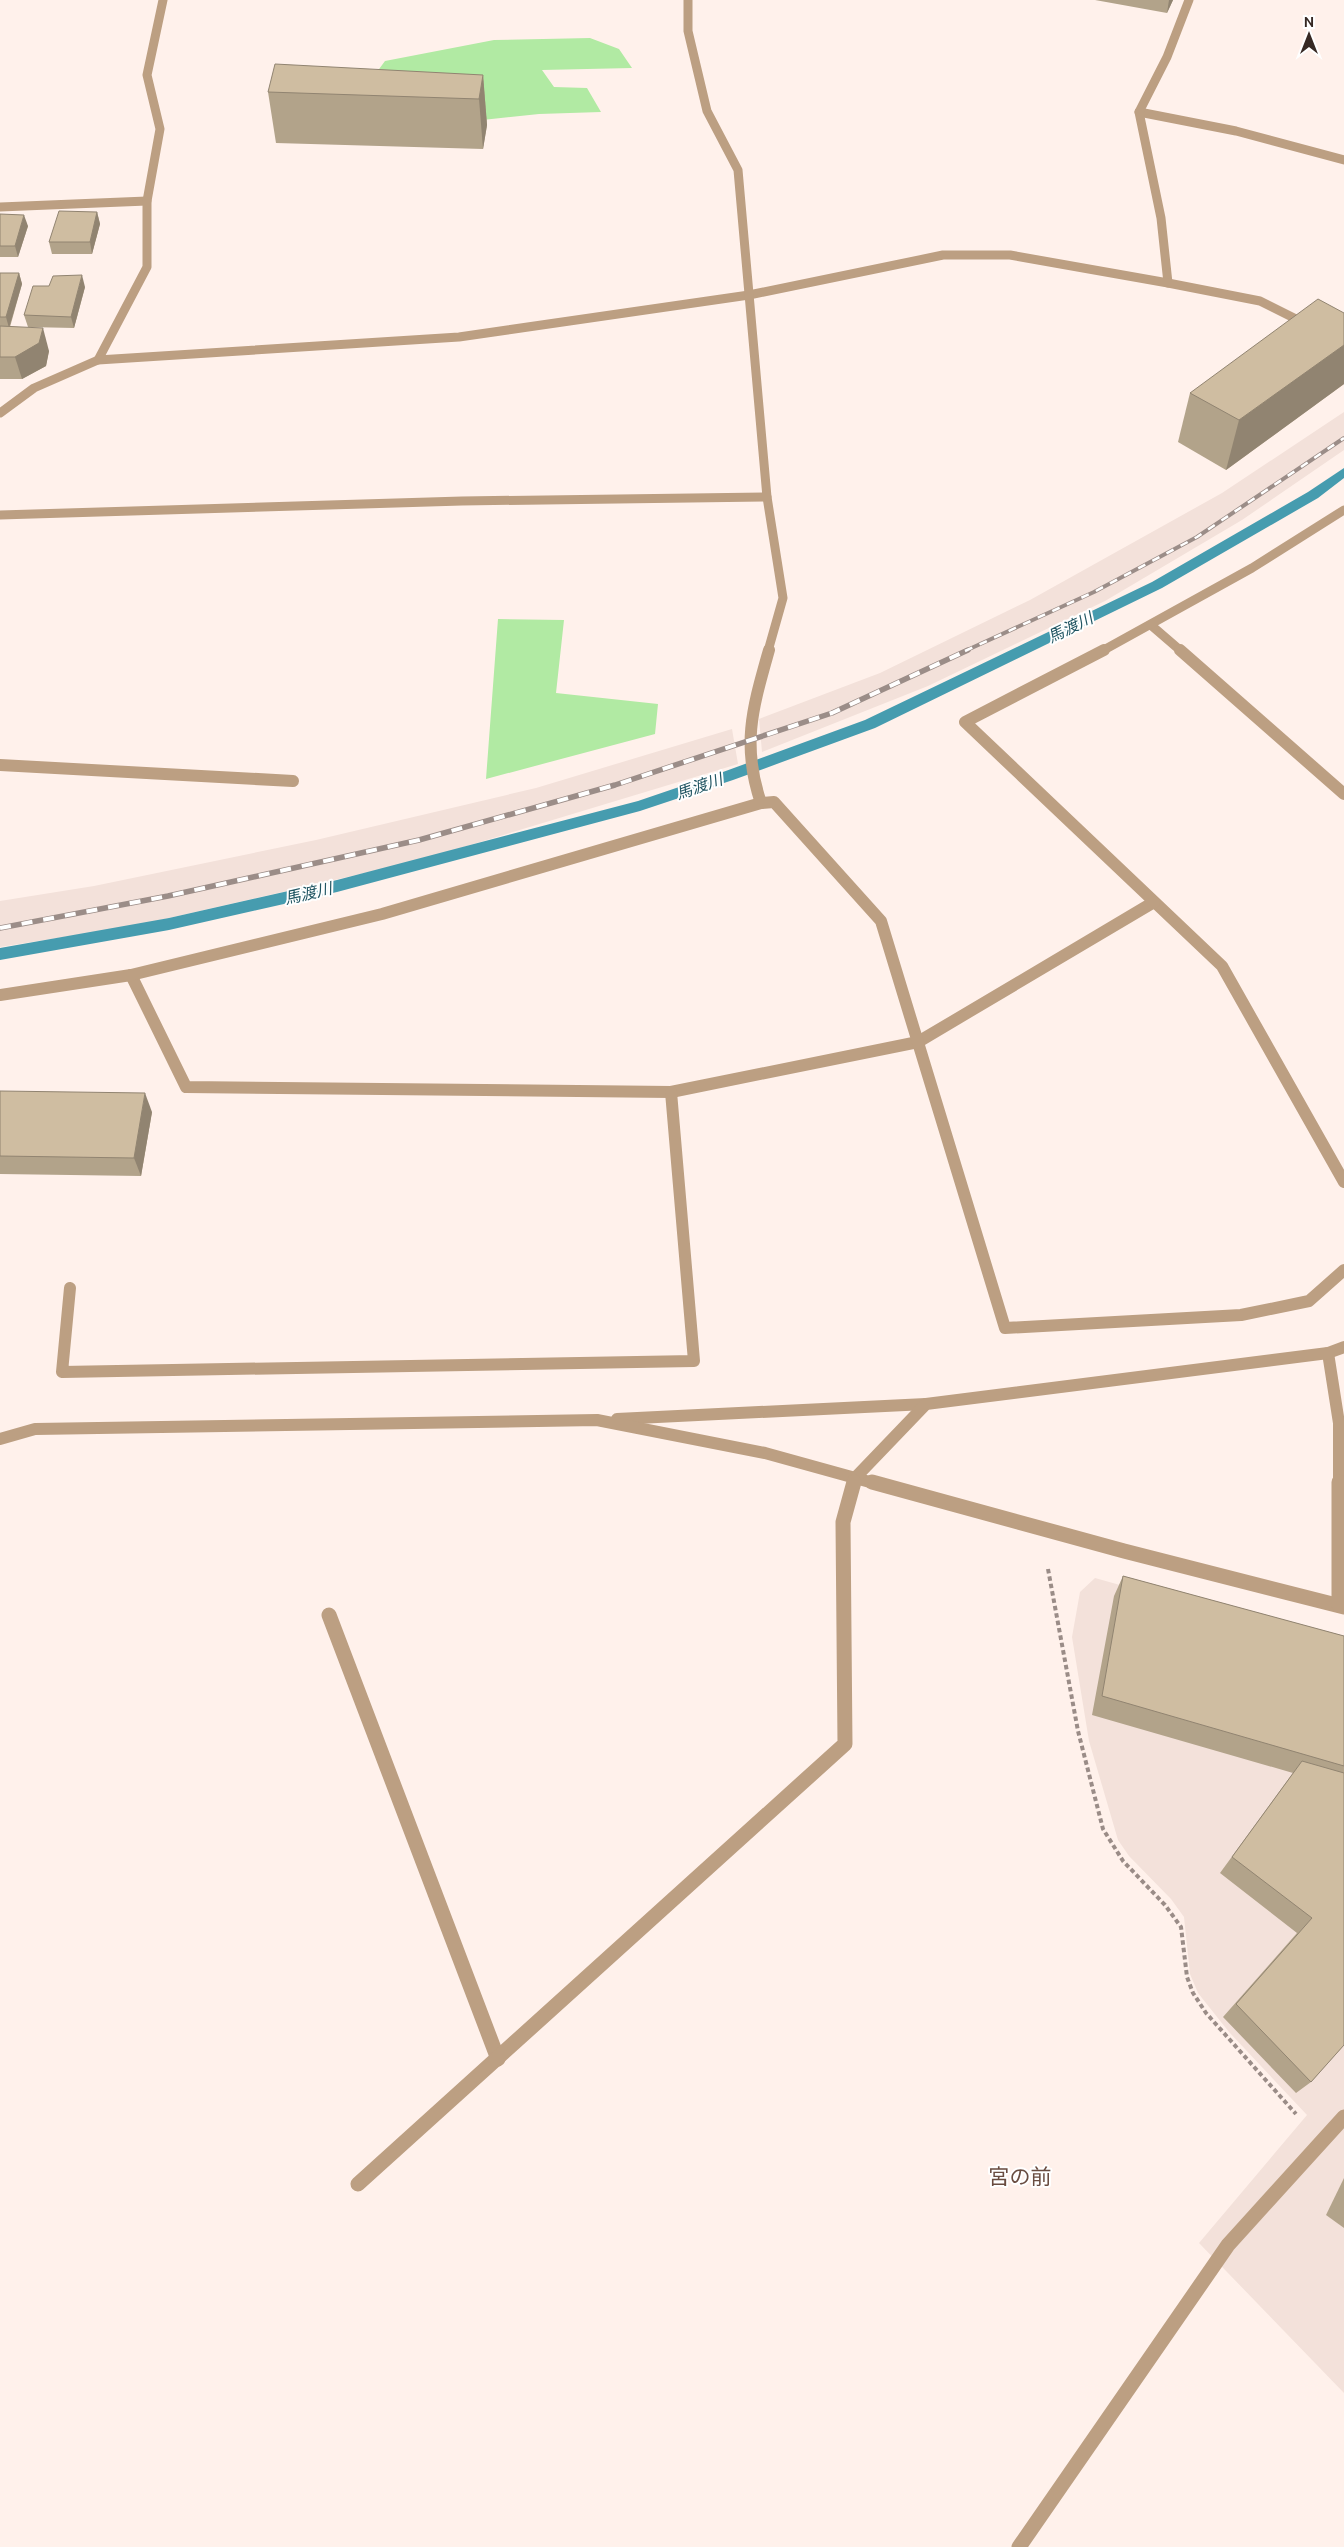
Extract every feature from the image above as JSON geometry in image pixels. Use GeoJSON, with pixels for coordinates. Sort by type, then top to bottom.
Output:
{"type":"FeatureCollection","features":[{"type":"Feature","properties":{"kind":"street"},"geometry":{"type":"LineString","coordinates":[[98,360],[147,267],[147,201],[160,129],[148,75],[163,0]]}},
{"type":"Feature","properties":{"kind":"street"},"geometry":{"type":"LineString","coordinates":[[688,0],[688,31],[707,111],[738,170],[767,497],[783,598],[754,706],[750,755],[754,782],[761,803]]}},
{"type":"Feature","properties":{"kind":"street"},"geometry":{"type":"LineString","coordinates":[[1168,283],[1161,218],[1139,112],[1167,57],[1188,0]]}},
{"type":"Feature","properties":{"kind":"street"},"geometry":{"type":"LineString","coordinates":[[1139,112],[1236,131],[1344,160]]}},
{"type":"Feature","properties":{"kind":"street"},"geometry":{"type":"LineString","coordinates":[[0,207],[147,201]]}},
{"type":"Feature","properties":{"kind":"street"},"geometry":{"type":"LineString","coordinates":[[0,413],[34,388],[98,360],[459,337],[749,295],[943,255],[1010,254],[1260,301],[1319,330]]}},
{"type":"Feature","properties":{"kind":"street"},"geometry":{"type":"LineString","coordinates":[[0,515],[462,501],[767,497]]}},
{"type":"Feature","properties":{"kind":"street"},"geometry":{"type":"LineString","coordinates":[[1344,510],[1284,551],[1152,626],[965,722],[1222,966],[1344,1182]]}},
{"type":"Feature","properties":{"kind":"street"},"geometry":{"type":"LineString","coordinates":[[1152,626],[1344,794]]}},
{"type":"Feature","properties":{"kind":"street"},"geometry":{"type":"LineString","coordinates":[[0,765],[293,781]]}},
{"type":"Feature","properties":{"kind":"street"},"geometry":{"type":"LineString","coordinates":[[0,995],[131,975],[382,914],[761,803],[774,802],[881,921],[1004,1328],[1241,1315],[1309,1301],[1344,1270]]}},
{"type":"Feature","properties":{"kind":"street"},"geometry":{"type":"LineString","coordinates":[[131,975],[186,1087],[672,1092],[918,1042],[1154,902]]}},
{"type":"Feature","properties":{"kind":"street"},"geometry":{"type":"LineString","coordinates":[[70,1288],[62,1372],[694,1361],[672,1092]]}},
{"type":"Feature","properties":{"kind":"street"},"geometry":{"type":"LineString","coordinates":[[0,1439],[34,1429],[597,1420],[926,1404],[1025,1390],[1328,1354],[1344,1347]]}},
{"type":"Feature","properties":{"kind":"street"},"geometry":{"type":"LineString","coordinates":[[597,1420],[765,1453],[1040,1529],[1342,1606],[1339,1423],[1328,1354]]}},
{"type":"Feature","properties":{"kind":"street"},"geometry":{"type":"LineString","coordinates":[[358,2184],[845,1744],[843,1522],[855,1478],[926,1404]]}},
{"type":"Feature","properties":{"kind":"street"},"geometry":{"type":"LineString","coordinates":[[330,1615],[498,2059]]}},
{"type":"Feature","properties":{"kind":"street"},"geometry":{"type":"LineString","coordinates":[[1019,2547],[1228,2245],[1344,2117]]}},
{"type":"Feature","properties":{"kind":"path"},"geometry":{"type":"LineString","coordinates":[[1040,1529],[1078,1731],[1104,1829],[1123,1861],[1165,1905],[1181,1926],[1187,1977],[1193,1993],[1206,2013],[1321,2142]]}},
{"type":"Feature","properties":{"kind":"shaded area"},"geometry":{"type":"Polygon","coordinates":[[[1344,412],[1344,450],[1242,520],[1105,601],[928,686],[762,752],[759,719],[880,673],[1030,600],[1222,493],[1344,412]]]}},
{"type":"Feature","properties":{"kind":"shaded area"},"geometry":{"type":"Polygon","coordinates":[[[732,729],[738,764],[417,861],[134,926],[0,947],[0,901],[94,886],[316,840],[536,788],[732,729]]]}},
{"type":"Feature","properties":{"kind":"shaded area"},"geometry":{"type":"Polygon","coordinates":[[[1095,1578],[1344,1648],[1344,2393],[1199,2243],[1307,2115],[1229,2032],[1198,1993],[1190,1974],[1184,1917],[1171,1899],[1129,1856],[1118,1840],[1089,1741],[1072,1637],[1080,1592],[1095,1578]]]}},
{"type":"Feature","properties":{"kind":"green space"},"geometry":{"type":"Polygon","coordinates":[[[590,38],[619,49],[632,68],[542,70],[554,87],[587,88],[601,112],[539,114],[464,122],[371,80],[385,61],[494,40],[590,38]]]}},
{"type":"Feature","properties":{"kind":"green space"},"geometry":{"type":"Polygon","coordinates":[[[498,619],[564,620],[556,693],[658,704],[655,734],[486,779],[498,619]]]}},
{"type":"Feature","properties":{"kind":"building"},"geometry":{"type":"Polygon","coordinates":[[[275,64],[483,75],[479,99],[268,92],[275,64]]]}},
{"type":"Feature","properties":{"kind":"building"},"geometry":{"type":"Polygon","coordinates":[[[59,211],[97,212],[90,242],[49,242],[59,211]]]}},
{"type":"Feature","properties":{"kind":"building"},"geometry":{"type":"Polygon","coordinates":[[[0,214],[24,215],[15,246],[0,246],[0,214]]]}},
{"type":"Feature","properties":{"kind":"building"},"geometry":{"type":"Polygon","coordinates":[[[0,273],[19,273],[6,317],[0,317],[0,273]]]}},
{"type":"Feature","properties":{"kind":"building"},"geometry":{"type":"Polygon","coordinates":[[[82,275],[71,317],[24,315],[33,286],[49,286],[53,276],[82,275]]]}},
{"type":"Feature","properties":{"kind":"building"},"geometry":{"type":"Polygon","coordinates":[[[1318,299],[1344,313],[1344,345],[1239,420],[1190,393],[1318,299]]]}},
{"type":"Feature","properties":{"kind":"building"},"geometry":{"type":"Polygon","coordinates":[[[0,326],[43,328],[39,343],[15,357],[0,357],[0,326]]]}},
{"type":"Feature","properties":{"kind":"building"},"geometry":{"type":"Polygon","coordinates":[[[0,1091],[145,1093],[134,1158],[0,1156],[0,1091]]]}},
{"type":"Feature","properties":{"kind":"building"},"geometry":{"type":"Polygon","coordinates":[[[1123,1576],[1344,1636],[1344,1766],[1102,1696],[1123,1576]]]}},
{"type":"Feature","properties":{"kind":"building"},"geometry":{"type":"Polygon","coordinates":[[[1302,1761],[1344,1773],[1344,2045],[1311,2082],[1236,2004],[1312,1918],[1232,1857],[1302,1761]]]}},
{"type":"Feature","properties":{"kind":"waterway","name":"馬渡川"},"geometry":{"type":"LineString","coordinates":[[0,954],[169,924],[337,886],[640,806],[728,776],[870,724],[1157,585],[1313,495],[1344,472]]}},
{"type":"Feature","properties":{"kind":"railway"},"geometry":{"type":"LineString","coordinates":[[965,651],[1094,592],[1197,537],[1344,438]]}},
{"type":"Feature","properties":{"kind":"railway"},"geometry":{"type":"LineString","coordinates":[[0,928],[168,896],[419,840],[615,785],[832,713],[968,650]]}},
{"type":"Feature","properties":{"kind":"district","name":"宮の前"},"geometry":{"type":"Point","coordinates":[1020,2177]}}]}
